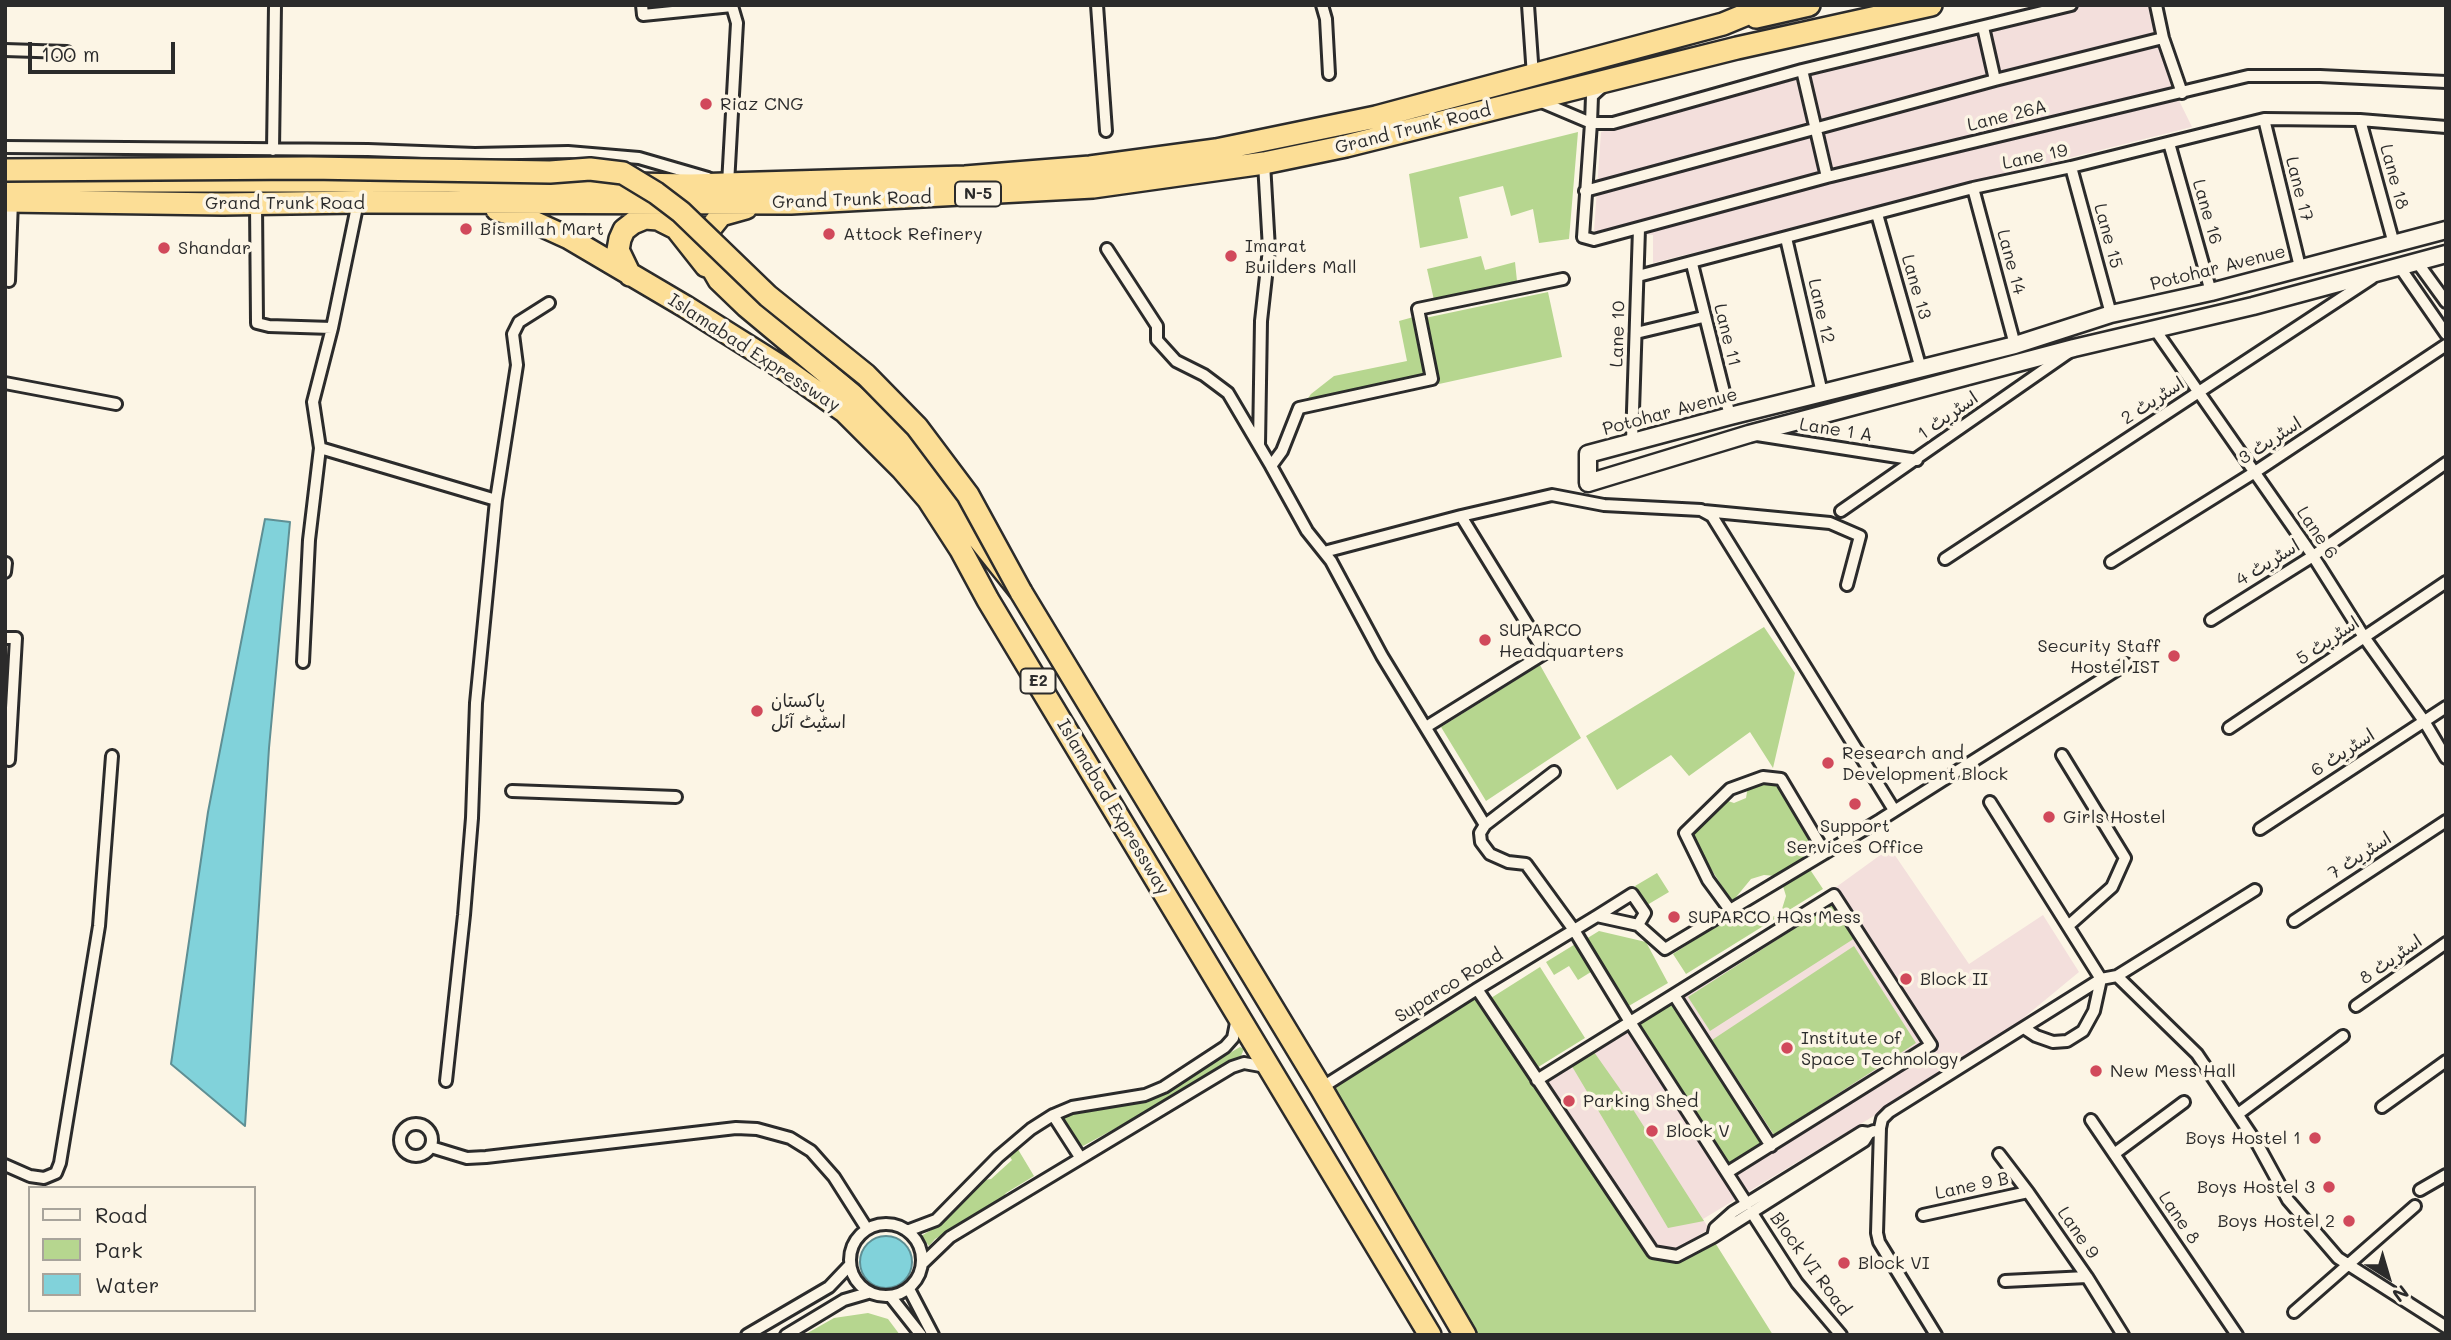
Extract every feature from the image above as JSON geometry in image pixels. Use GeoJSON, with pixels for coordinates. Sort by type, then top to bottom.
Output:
{"type":"FeatureCollection","features":[{"type":"Feature","properties":{"kind":"highway","name":"Grand Trunk Road"},"geometry":{"type":"LineString","coordinates":[[7,194],[728,184],[965,177],[1090,167],[1216,150],[1376,117],[1723,24],[1769,5]]}},
{"type":"Feature","properties":{"kind":"highway"},"geometry":{"type":"LineString","coordinates":[[1723,24],[1809,5]]}},
{"type":"Feature","properties":{"kind":"highway"},"geometry":{"type":"LineString","coordinates":[[1737,48],[1784,32],[1898,5]]}},
{"type":"Feature","properties":{"kind":"highway","name":"Grand Trunk Road"},"geometry":{"type":"LineString","coordinates":[[7,194],[256,203],[765,203],[916,198],[1093,187],[1264,163],[1346,146],[1737,48],[1931,5]]}},
{"type":"Feature","properties":{"kind":"highway"},"geometry":{"type":"LineString","coordinates":[[5,170],[309,168],[550,172],[590,169],[623,173],[681,212],[768,296],[866,375],[917,427],[968,495],[1021,592]]}},
{"type":"Feature","properties":{"kind":"highway"},"geometry":{"type":"LineString","coordinates":[[719,280],[708,261],[704,246],[709,230],[721,215],[765,203]]}},
{"type":"Feature","properties":{"kind":"highway","name":"Islamabad Expressway"},"geometry":{"type":"LineString","coordinates":[[473,204],[532,221],[569,238],[763,355],[845,412],[893,459],[928,499],[1430,1335]]}},
{"type":"Feature","properties":{"kind":"highway"},"geometry":{"type":"LineString","coordinates":[[630,275],[618,250],[624,230],[645,218],[658,219],[676,228],[719,280],[746,306],[872,411],[911,454],[1021,592]]}},
{"type":"Feature","properties":{"kind":"highway","name":"Islamabad Expressway"},"geometry":{"type":"LineString","coordinates":[[1021,592],[1321,1088],[1465,1335]]}},
{"type":"Feature","properties":{"kind":"street"},"geometry":{"type":"LineString","coordinates":[[273,150],[275,5]]}},
{"type":"Feature","properties":{"kind":"street"},"geometry":{"type":"LineString","coordinates":[[5,147],[580,153],[639,158],[728,184],[737,23],[732,6],[643,15],[642,5]]}},
{"type":"Feature","properties":{"kind":"street"},"geometry":{"type":"LineString","coordinates":[[1097,5],[1106,131]]}},
{"type":"Feature","properties":{"kind":"street"},"geometry":{"type":"LineString","coordinates":[[1322,5],[1326,19],[1329,74]]}},
{"type":"Feature","properties":{"kind":"street"},"geometry":{"type":"LineString","coordinates":[[1528,5],[1533,76]]}},
{"type":"Feature","properties":{"kind":"street"},"geometry":{"type":"LineString","coordinates":[[1533,99],[1591,122],[1613,123],[1802,70],[2071,5]]}},
{"type":"Feature","properties":{"kind":"street"},"geometry":{"type":"LineString","coordinates":[[2156,5],[2163,38],[2182,93]]}},
{"type":"Feature","properties":{"kind":"street"},"geometry":{"type":"LineString","coordinates":[[1983,27],[1994,80]]}},
{"type":"Feature","properties":{"kind":"street"},"geometry":{"type":"LineString","coordinates":[[1610,79],[1592,96],[1585,191],[1994,80],[2163,38]]}},
{"type":"Feature","properties":{"kind":"street"},"geometry":{"type":"LineString","coordinates":[[5,50],[67,52]]}},
{"type":"Feature","properties":{"kind":"street"},"geometry":{"type":"LineString","coordinates":[[1802,70],[1827,177]]}},
{"type":"Feature","properties":{"kind":"street","name":"Lane 26A"},"geometry":{"type":"LineString","coordinates":[[1585,191],[1583,237],[1594,240],[1827,177],[2248,76],[2320,76],[2446,82]]}},
{"type":"Feature","properties":{"kind":"street","name":"Lane 19"},"geometry":{"type":"LineString","coordinates":[[1638,276],[1692,264],[1973,188],[2071,167],[2264,119],[2360,120],[2446,127]]}},
{"type":"Feature","properties":{"kind":"street","name":"Lane 17"},"geometry":{"type":"LineString","coordinates":[[2264,119],[2300,267]]}},
{"type":"Feature","properties":{"kind":"street","name":"Lane 18"},"geometry":{"type":"LineString","coordinates":[[2360,120],[2393,244]]}},
{"type":"Feature","properties":{"kind":"street","name":"Lane 16"},"geometry":{"type":"LineString","coordinates":[[2169,143],[2211,292]]}},
{"type":"Feature","properties":{"kind":"street"},"geometry":{"type":"LineString","coordinates":[[1259,445],[1262,321],[1269,249],[1264,163]]}},
{"type":"Feature","properties":{"kind":"street","name":"Lane 15"},"geometry":{"type":"LineString","coordinates":[[2071,167],[2111,314]]}},
{"type":"Feature","properties":{"kind":"street","name":"Lane 14"},"geometry":{"type":"LineString","coordinates":[[1973,188],[2015,345]]}},
{"type":"Feature","properties":{"kind":"street"},"geometry":{"type":"LineString","coordinates":[[7,194],[9,281]]}},
{"type":"Feature","properties":{"kind":"street"},"geometry":{"type":"LineString","coordinates":[[303,662],[309,540],[320,448],[313,402],[332,328],[358,202]]}},
{"type":"Feature","properties":{"kind":"street"},"geometry":{"type":"LineString","coordinates":[[256,203],[257,323],[269,326],[332,328]]}},
{"type":"Feature","properties":{"kind":"street","name":"Lane 13"},"geometry":{"type":"LineString","coordinates":[[1877,215],[1921,369]]}},
{"type":"Feature","properties":{"kind":"street","name":"Lane 10"},"geometry":{"type":"LineString","coordinates":[[1632,441],[1639,229]]}},
{"type":"Feature","properties":{"kind":"street","name":"Potohar Avenue"},"geometry":{"type":"LineString","coordinates":[[2446,230],[2211,292],[2111,314],[2015,345],[1632,441],[1588,454],[1588,483],[1749,434],[2446,254]]}},
{"type":"Feature","properties":{"kind":"street","name":"Lane 12"},"geometry":{"type":"LineString","coordinates":[[1786,238],[1822,393]]}},
{"type":"Feature","properties":{"kind":"street"},"geometry":{"type":"LineString","coordinates":[[1107,250],[1157,327],[1157,340],[1176,361],[1204,375],[1228,393],[1307,531],[1331,561],[1382,656],[1485,825],[1553,772]]}},
{"type":"Feature","properties":{"kind":"street"},"geometry":{"type":"LineString","coordinates":[[2417,261],[2446,302]]}},
{"type":"Feature","properties":{"kind":"street","name":"Lane 11"},"geometry":{"type":"LineString","coordinates":[[1692,264],[1703,317],[1730,416]]}},
{"type":"Feature","properties":{"kind":"street"},"geometry":{"type":"LineString","coordinates":[[2399,267],[2446,334]]}},
{"type":"Feature","properties":{"kind":"street","name":"اسٹریٹ 2"},"geometry":{"type":"LineString","coordinates":[[1945,559],[2380,273]]}},
{"type":"Feature","properties":{"kind":"street"},"geometry":{"type":"LineString","coordinates":[[1271,466],[1282,451],[1299,408],[1432,379],[1418,309],[1563,279]]}},
{"type":"Feature","properties":{"kind":"street"},"geometry":{"type":"LineString","coordinates":[[446,1081],[472,818],[476,703],[496,500],[517,365],[513,334],[519,322],[549,303]]}},
{"type":"Feature","properties":{"kind":"street"},"geometry":{"type":"LineString","coordinates":[[1636,333],[1703,317]]}},
{"type":"Feature","properties":{"kind":"street","name":"Lane 6"},"geometry":{"type":"LineString","coordinates":[[2156,331],[2313,556],[2446,758]]}},
{"type":"Feature","properties":{"kind":"street","name":"اسٹریٹ 3"},"geometry":{"type":"LineString","coordinates":[[2111,562],[2255,472],[2446,345]]}},
{"type":"Feature","properties":{"kind":"street","name":"اسٹریٹ 1"},"geometry":{"type":"LineString","coordinates":[[1841,511],[2074,348]]}},
{"type":"Feature","properties":{"kind":"street"},"geometry":{"type":"LineString","coordinates":[[5,383],[116,404]]}},
{"type":"Feature","properties":{"kind":"street","name":"Lane 1 A"},"geometry":{"type":"LineString","coordinates":[[1749,434],[1917,460]]}},
{"type":"Feature","properties":{"kind":"street"},"geometry":{"type":"LineString","coordinates":[[320,448],[496,500]]}},
{"type":"Feature","properties":{"kind":"street","name":"اسٹریٹ 4"},"geometry":{"type":"LineString","coordinates":[[2211,620],[2313,556],[2446,463]]}},
{"type":"Feature","properties":{"kind":"street"},"geometry":{"type":"LineString","coordinates":[[1324,552],[1552,495],[1604,505],[1702,510],[1830,523],[1860,536],[1847,586]]}},
{"type":"Feature","properties":{"kind":"street"},"geometry":{"type":"LineString","coordinates":[[1702,510],[1712,516],[1894,810]]}},
{"type":"Feature","properties":{"kind":"street"},"geometry":{"type":"LineString","coordinates":[[1426,727],[1545,653],[1461,516]]}},
{"type":"Feature","properties":{"kind":"street"},"geometry":{"type":"LineString","coordinates":[[5,572],[6,564]]}},
{"type":"Feature","properties":{"kind":"street","name":"اسٹریٹ 5"},"geometry":{"type":"LineString","coordinates":[[2229,728],[2446,582]]}},
{"type":"Feature","properties":{"kind":"street"},"geometry":{"type":"LineString","coordinates":[[5,638],[16,638],[9,760]]}},
{"type":"Feature","properties":{"kind":"street"},"geometry":{"type":"LineString","coordinates":[[1597,916],[1638,925],[1665,949],[1825,853],[2126,664]]}},
{"type":"Feature","properties":{"kind":"street","name":"اسٹریٹ 6"},"geometry":{"type":"LineString","coordinates":[[2260,829],[2446,707]]}},
{"type":"Feature","properties":{"kind":"street"},"geometry":{"type":"LineString","coordinates":[[2062,755],[2125,858],[2112,887],[2068,926]]}},
{"type":"Feature","properties":{"kind":"street"},"geometry":{"type":"LineString","coordinates":[[5,1165],[30,1176],[44,1178],[56,1173],[60,1163],[99,926],[112,757]]}},
{"type":"Feature","properties":{"kind":"street"},"geometry":{"type":"LineString","coordinates":[[1730,910],[1708,880],[1685,833],[1730,789],[1763,777],[1782,779],[1825,853]]}},
{"type":"Feature","properties":{"kind":"street"},"geometry":{"type":"LineString","coordinates":[[512,790],[676,797]]}},
{"type":"Feature","properties":{"kind":"street"},"geometry":{"type":"LineString","coordinates":[[1990,802],[2101,979],[2094,1011],[2083,1031],[2067,1041],[2053,1042],[2024,1028]]}},
{"type":"Feature","properties":{"kind":"street","name":"اسٹریٹ 7"},"geometry":{"type":"LineString","coordinates":[[2294,921],[2446,821]]}},
{"type":"Feature","properties":{"kind":"street","name":"Block VI Road"},"geometry":{"type":"LineString","coordinates":[[1485,825],[1480,834],[1480,842],[1490,854],[1508,862],[1526,864],[1574,930],[1797,1283],[1841,1335]]}},
{"type":"Feature","properties":{"kind":"street"},"geometry":{"type":"LineString","coordinates":[[1936,1335],[1879,1242],[1877,1233],[1882,1119],[1889,1112],[2101,979],[2117,976],[2255,890]]}},
{"type":"Feature","properties":{"kind":"street","name":"Suparco Road"},"geometry":{"type":"LineString","coordinates":[[1321,1088],[1632,894],[1645,913],[1638,925]]}},
{"type":"Feature","properties":{"kind":"street"},"geometry":{"type":"LineString","coordinates":[[1537,1080],[1834,895],[1931,1045],[1728,1172]]}},
{"type":"Feature","properties":{"kind":"street","name":"اسٹریٹ 8"},"geometry":{"type":"LineString","coordinates":[[2356,1006],[2446,943]]}},
{"type":"Feature","properties":{"kind":"street"},"geometry":{"type":"LineString","coordinates":[[2117,976],[2197,1054],[2238,1114],[2288,1200],[2338,1258],[2446,1327]]}},
{"type":"Feature","properties":{"kind":"street"},"geometry":{"type":"LineString","coordinates":[[1477,989],[1653,1252],[1677,1256],[1713,1237],[1749,1209],[1862,1132],[1869,1133],[1880,1128]]}},
{"type":"Feature","properties":{"kind":"street"},"geometry":{"type":"LineString","coordinates":[[1674,995],[1771,1146]]}},
{"type":"Feature","properties":{"kind":"street"},"geometry":{"type":"LineString","coordinates":[[908,1231],[936,1220],[1017,1140],[1053,1115],[1072,1107],[1145,1094],[1164,1087],[1225,1047],[1233,1038],[1237,1016]]}},
{"type":"Feature","properties":{"kind":"street"},"geometry":{"type":"LineString","coordinates":[[2238,1114],[2343,1036]]}},
{"type":"Feature","properties":{"kind":"street"},"geometry":{"type":"LineString","coordinates":[[2382,1107],[2446,1061]]}},
{"type":"Feature","properties":{"kind":"street"},"geometry":{"type":"LineString","coordinates":[[922,1264],[921,1251],[916,1240],[908,1231],[896,1225],[883,1224],[867,1229],[858,1237],[850,1251],[849,1266],[859,1286],[868,1293],[891,1297],[909,1289],[922,1264],[950,1237],[1080,1157],[1232,1066],[1244,1063],[1269,1068]]}},
{"type":"Feature","properties":{"kind":"street"},"geometry":{"type":"LineString","coordinates":[[2114,1154],[2185,1101]]}},
{"type":"Feature","properties":{"kind":"street"},"geometry":{"type":"LineString","coordinates":[[1053,1115],[1080,1157]]}},
{"type":"Feature","properties":{"kind":"street","name":"Lane 8"},"geometry":{"type":"LineString","coordinates":[[2091,1120],[2237,1335]]}},
{"type":"Feature","properties":{"kind":"street"},"geometry":{"type":"LineString","coordinates":[[431,1147],[467,1158],[486,1157],[732,1128],[757,1129],[790,1138],[811,1151],[834,1177],[867,1229]]}},
{"type":"Feature","properties":{"kind":"street","name":"Lane 9"},"geometry":{"type":"LineString","coordinates":[[1999,1154],[2087,1277],[2123,1335]]}},
{"type":"Feature","properties":{"kind":"street"},"geometry":{"type":"LineString","coordinates":[[2420,1190],[2446,1175]]}},
{"type":"Feature","properties":{"kind":"street","name":"Lane 9 B"},"geometry":{"type":"LineString","coordinates":[[1923,1215],[2028,1192]]}},
{"type":"Feature","properties":{"kind":"street"},"geometry":{"type":"LineString","coordinates":[[2294,1312],[2415,1206]]}},
{"type":"Feature","properties":{"kind":"street"},"geometry":{"type":"LineString","coordinates":[[747,1335],[829,1287],[849,1266]]}},
{"type":"Feature","properties":{"kind":"street"},"geometry":{"type":"LineString","coordinates":[[2005,1282],[2087,1277]]}},
{"type":"Feature","properties":{"kind":"street"},"geometry":{"type":"LineString","coordinates":[[909,1289],[933,1335]]}},
{"type":"Feature","properties":{"kind":"street"},"geometry":{"type":"LineString","coordinates":[[786,1335],[844,1300],[868,1293]]}},
{"type":"Feature","properties":{"kind":"street"},"geometry":{"type":"LineString","coordinates":[[891,1297],[921,1335]]}},
{"type":"Feature","properties":{"kind":"shaded area"},"geometry":{"type":"Polygon","coordinates":[[[2076,5],[2148,5],[2171,84],[2192,127],[1653,263],[1653,235],[1594,231],[1601,132],[2076,5]]]}},
{"type":"Feature","properties":{"kind":"shaded area","name":"Institute of Space Technology"},"geometry":{"type":"Polygon","coordinates":[[[1890,848],[1969,964],[2043,915],[2079,972],[2004,1034],[1703,1219],[1709,1229],[1679,1248],[1661,1250],[1652,1243],[1604,1174],[1546,1078],[1828,893],[1890,848]]]}},
{"type":"Feature","properties":{"kind":"green space"},"geometry":{"type":"Polygon","coordinates":[[[1578,132],[1569,239],[1539,243],[1533,209],[1511,216],[1503,186],[1459,197],[1468,238],[1420,248],[1409,174],[1578,132]]]}},
{"type":"Feature","properties":{"kind":"green space"},"geometry":{"type":"Polygon","coordinates":[[[1481,256],[1485,270],[1515,262],[1517,281],[1434,300],[1427,269],[1481,256]]]}},
{"type":"Feature","properties":{"kind":"green space"},"geometry":{"type":"Polygon","coordinates":[[[1548,292],[1562,357],[1439,384],[1425,318],[1548,292]]]}},
{"type":"Feature","properties":{"kind":"green space"},"geometry":{"type":"Polygon","coordinates":[[[1417,316],[1428,376],[1304,404],[1311,394],[1334,376],[1407,361],[1399,321],[1417,316]]]}},
{"type":"Feature","properties":{"kind":"green space"},"geometry":{"type":"Polygon","coordinates":[[[1764,627],[1795,673],[1773,768],[1750,732],[1689,776],[1671,755],[1617,790],[1586,736],[1764,627]]]}},
{"type":"Feature","properties":{"kind":"green space"},"geometry":{"type":"Polygon","coordinates":[[[1540,665],[1581,738],[1486,801],[1441,727],[1540,665]]]}},
{"type":"Feature","properties":{"kind":"green space"},"geometry":{"type":"Polygon","coordinates":[[[1775,783],[1816,851],[1776,876],[1764,875],[1751,879],[1732,902],[1691,837],[1725,800],[1734,803],[1746,798],[1748,786],[1775,783]]]}},
{"type":"Feature","properties":{"kind":"green space"},"geometry":{"type":"Polygon","coordinates":[[[1809,868],[1823,889],[1686,974],[1673,954],[1734,914],[1747,910],[1750,918],[1762,921],[1777,915],[1786,896],[1782,883],[1809,868]]]}},
{"type":"Feature","properties":{"kind":"green space"},"geometry":{"type":"Polygon","coordinates":[[[1657,873],[1669,892],[1647,905],[1635,886],[1657,873]]]}},
{"type":"Feature","properties":{"kind":"green space"},"geometry":{"type":"Polygon","coordinates":[[[1834,903],[1855,938],[1710,1031],[1688,997],[1834,903]]]}},
{"type":"Feature","properties":{"kind":"green space"},"geometry":{"type":"Polygon","coordinates":[[[1599,931],[1646,942],[1668,983],[1627,1007],[1586,939],[1599,931]]]}},
{"type":"Feature","properties":{"kind":"green space"},"geometry":{"type":"Polygon","coordinates":[[[1577,943],[1594,970],[1578,980],[1569,966],[1554,975],[1546,962],[1577,943]]]}},
{"type":"Feature","properties":{"kind":"green space"},"geometry":{"type":"Polygon","coordinates":[[[1854,946],[1916,1043],[1774,1135],[1712,1040],[1854,946]]]}},
{"type":"Feature","properties":{"kind":"green space"},"geometry":{"type":"Polygon","coordinates":[[[1540,967],[1585,1038],[1535,1069],[1491,998],[1540,967]]]}},
{"type":"Feature","properties":{"kind":"green space"},"geometry":{"type":"Polygon","coordinates":[[[1477,989],[1655,1258],[1681,1260],[1714,1241],[1773,1335],[1473,1335],[1325,1095],[1477,989]]]}},
{"type":"Feature","properties":{"kind":"green space"},"geometry":{"type":"Polygon","coordinates":[[[1671,1003],[1762,1145],[1727,1166],[1638,1024],[1671,1003]]]}},
{"type":"Feature","properties":{"kind":"green space"},"geometry":{"type":"Polygon","coordinates":[[[1240,1047],[1244,1049],[1241,1056],[1083,1146],[1078,1144],[1061,1119],[1082,1111],[1149,1100],[1240,1047]]]}},
{"type":"Feature","properties":{"kind":"green space"},"geometry":{"type":"Polygon","coordinates":[[[1594,1052],[1704,1221],[1668,1228],[1570,1063],[1594,1052]]]}},
{"type":"Feature","properties":{"kind":"green space"},"geometry":{"type":"Polygon","coordinates":[[[1016,1146],[1034,1176],[1006,1193],[1000,1201],[935,1239],[929,1246],[921,1236],[943,1223],[984,1180],[991,1179],[1012,1160],[1007,1153],[1016,1146]]]}},
{"type":"Feature","properties":{"kind":"green space"},"geometry":{"type":"Polygon","coordinates":[[[868,1313],[888,1319],[900,1335],[804,1335],[834,1318],[868,1313]]]}},
{"type":"Feature","properties":{"kind":"water"},"geometry":{"type":"Polygon","coordinates":[[[265,519],[290,522],[269,748],[245,1126],[171,1064],[208,812],[265,519]]]}},
{"type":"Feature","properties":{"kind":"water"},"geometry":{"type":"Polygon","coordinates":[[[886,1236],[905,1243],[912,1262],[905,1281],[886,1288],[867,1281],[860,1262],[867,1243],[886,1236]]]}},
{"type":"Feature","properties":{"kind":"place","name":"Riaz CNG"},"geometry":{"type":"Point","coordinates":[706,104]}},
{"type":"Feature","properties":{"kind":"place","name":"Bismillah Mart"},"geometry":{"type":"Point","coordinates":[466,229]}},
{"type":"Feature","properties":{"kind":"place","name":"Attock Refinery"},"geometry":{"type":"Point","coordinates":[829,234]}},
{"type":"Feature","properties":{"kind":"place","name":"Shandar"},"geometry":{"type":"Point","coordinates":[164,248]}},
{"type":"Feature","properties":{"kind":"place","name":"Imarat Builders Mall"},"geometry":{"type":"Point","coordinates":[1231,256]}},
{"type":"Feature","properties":{"kind":"place","name":"SUPARCO Headquarters"},"geometry":{"type":"Point","coordinates":[1485,640]}},
{"type":"Feature","properties":{"kind":"place","name":"Security Staff Hostel IST"},"geometry":{"type":"Point","coordinates":[2174,656]}},
{"type":"Feature","properties":{"kind":"place","name":"پاکستان اسٹیٹ آئل"},"geometry":{"type":"Point","coordinates":[757,711]}},
{"type":"Feature","properties":{"kind":"place","name":"Research and Development Block"},"geometry":{"type":"Point","coordinates":[1828,763]}},
{"type":"Feature","properties":{"kind":"place","name":"Support Services Office"},"geometry":{"type":"Point","coordinates":[1855,804]}},
{"type":"Feature","properties":{"kind":"place","name":"Girls Hostel"},"geometry":{"type":"Point","coordinates":[2049,817]}},
{"type":"Feature","properties":{"kind":"place","name":"SUPARCO HQs Mess"},"geometry":{"type":"Point","coordinates":[1674,917]}},
{"type":"Feature","properties":{"kind":"place","name":"Block II"},"geometry":{"type":"Point","coordinates":[1906,979]}},
{"type":"Feature","properties":{"kind":"place","name":"Institute of Space Technology"},"geometry":{"type":"Point","coordinates":[1787,1048]}},
{"type":"Feature","properties":{"kind":"place","name":"New Mess Hall"},"geometry":{"type":"Point","coordinates":[2096,1071]}},
{"type":"Feature","properties":{"kind":"place","name":"Parking Shed"},"geometry":{"type":"Point","coordinates":[1569,1101]}},
{"type":"Feature","properties":{"kind":"place","name":"Block V"},"geometry":{"type":"Point","coordinates":[1652,1131]}},
{"type":"Feature","properties":{"kind":"place","name":"Boys Hostel 1"},"geometry":{"type":"Point","coordinates":[2315,1138]}},
{"type":"Feature","properties":{"kind":"place","name":"Boys Hostel 3"},"geometry":{"type":"Point","coordinates":[2329,1187]}},
{"type":"Feature","properties":{"kind":"place","name":"Boys Hostel 2"},"geometry":{"type":"Point","coordinates":[2349,1221]}},
{"type":"Feature","properties":{"kind":"place","name":"Block VI"},"geometry":{"type":"Point","coordinates":[1844,1263]}}]}
